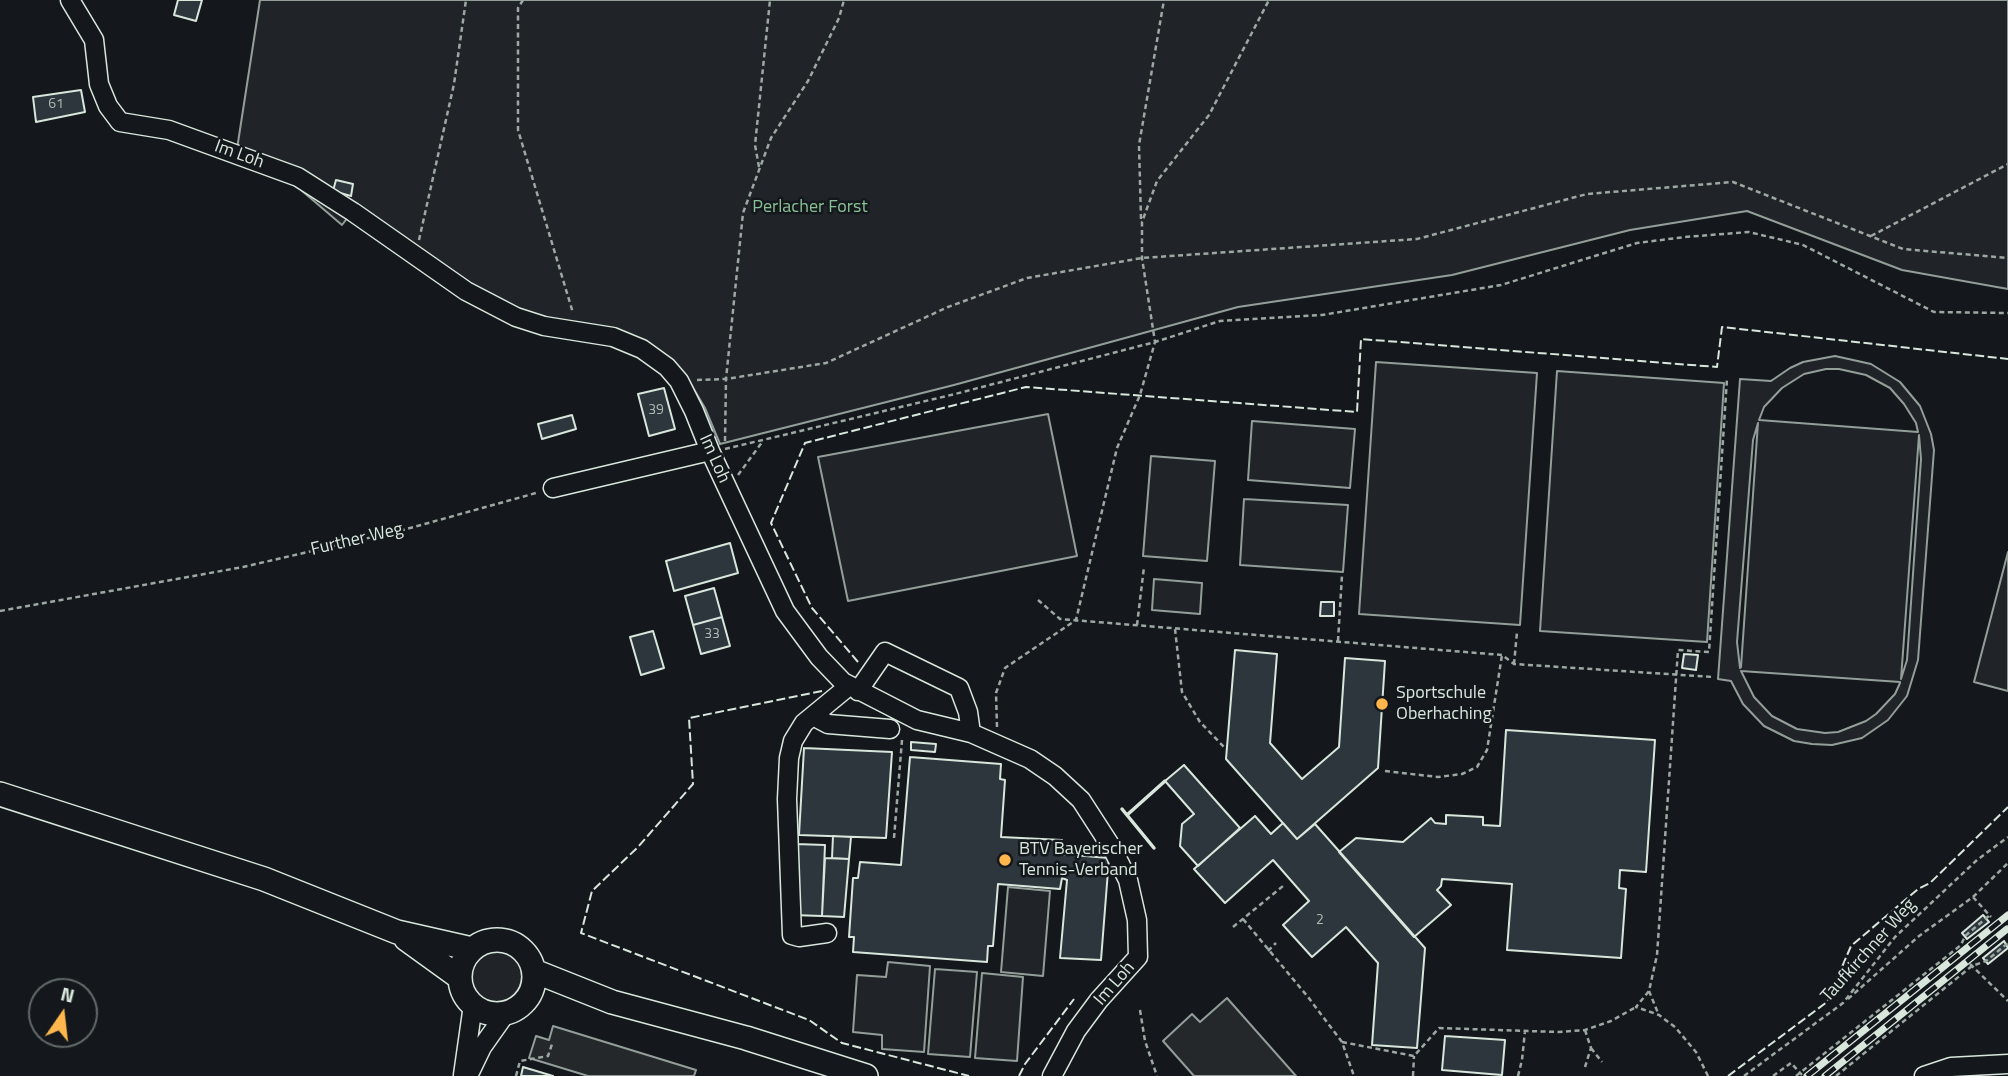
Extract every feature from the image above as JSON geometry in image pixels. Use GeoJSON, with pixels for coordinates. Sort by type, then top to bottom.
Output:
{"type":"FeatureCollection","features":[{"type":"Feature","properties":{"kind":"main road"},"geometry":{"type":"LineString","coordinates":[[0,794],[264,879],[397,932],[472,949]]}},
{"type":"Feature","properties":{"kind":"main road"},"geometry":{"type":"LineString","coordinates":[[397,932],[460,978]]}},
{"type":"Feature","properties":{"kind":"main road"},"geometry":{"type":"LineString","coordinates":[[490,940],[510,942],[526,953],[534,971],[530,995],[520,1006],[506,1013],[488,1013],[473,1005],[461,989],[463,962],[472,949],[490,940]]}},
{"type":"Feature","properties":{"kind":"main road"},"geometry":{"type":"LineString","coordinates":[[534,971],[612,1002],[746,1038],[866,1076]]}},
{"type":"Feature","properties":{"kind":"main road"},"geometry":{"type":"LineString","coordinates":[[530,995],[612,1002]]}},
{"type":"Feature","properties":{"kind":"street","name":"Im Loh"},"geometry":{"type":"LineString","coordinates":[[70,0],[94,40],[99,85],[108,106],[120,122],[169,130],[298,177],[354,212],[466,291],[516,317],[544,326],[613,337],[642,349],[667,367],[679,381],[717,450],[732,498],[785,611],[818,657],[842,682],[917,720],[971,733],[1030,759],[1055,776],[1082,800],[1128,880],[1137,919],[1138,957],[1099,1000],[1076,1031],[1052,1076]]}},
{"type":"Feature","properties":{"kind":"street"},"geometry":{"type":"LineString","coordinates":[[553,488],[717,450]]}},
{"type":"Feature","properties":{"kind":"street"},"geometry":{"type":"LineString","coordinates":[[827,933],[799,937],[792,934],[790,916],[787,799],[789,758],[793,741],[804,723],[854,688],[885,652],[959,688],[968,712],[971,733]]}},
{"type":"Feature","properties":{"kind":"street"},"geometry":{"type":"LineString","coordinates":[[813,716],[828,724],[890,729]]}},
{"type":"Feature","properties":{"kind":"street"},"geometry":{"type":"LineString","coordinates":[[465,1076],[473,1005]]}},
{"type":"Feature","properties":{"kind":"street"},"geometry":{"type":"LineString","coordinates":[[465,1076],[506,1013]]}},
{"type":"Feature","properties":{"kind":"street"},"geometry":{"type":"LineString","coordinates":[[1924,1076],[1951,1067],[2008,1064]]}},
{"type":"Feature","properties":{"kind":"path"},"geometry":{"type":"LineString","coordinates":[[416,257],[454,84],[466,0]]}},
{"type":"Feature","properties":{"kind":"path"},"geometry":{"type":"LineString","coordinates":[[523,0],[518,8],[518,130],[578,331]]}},
{"type":"Feature","properties":{"kind":"path"},"geometry":{"type":"LineString","coordinates":[[759,169],[755,145],[770,0]]}},
{"type":"Feature","properties":{"kind":"path"},"geometry":{"type":"LineString","coordinates":[[844,0],[839,18],[808,81],[771,138],[743,213],[717,450],[956,394],[1155,342],[1220,321],[1322,315],[1501,285],[1637,243],[1685,237],[1749,232],[1802,245],[1934,312],[2008,313]]}},
{"type":"Feature","properties":{"kind":"path"},"geometry":{"type":"LineString","coordinates":[[999,744],[996,693],[1005,668],[1076,620],[1117,448],[1140,395],[1155,342],[1142,258],[1139,145],[1164,0]]}},
{"type":"Feature","properties":{"kind":"path"},"geometry":{"type":"LineString","coordinates":[[1142,258],[1142,222],[1157,181],[1209,116],[1269,0]]}},
{"type":"Feature","properties":{"kind":"path"},"geometry":{"type":"LineString","coordinates":[[1871,236],[2008,164]]}},
{"type":"Feature","properties":{"kind":"path"},"geometry":{"type":"LineString","coordinates":[[679,381],[726,379],[827,363],[948,307],[1027,278],[1142,258],[1417,239],[1587,194],[1733,182],[1902,249],[2008,258]]}},
{"type":"Feature","properties":{"kind":"path"},"geometry":{"type":"LineString","coordinates":[[1413,1076],[1414,1056],[1439,1028],[1585,1030],[1611,1021],[1636,1007],[1648,991],[1657,954],[1678,650],[1709,652],[1727,379]]}},
{"type":"Feature","properties":{"kind":"path"},"geometry":{"type":"LineString","coordinates":[[732,498],[737,476],[764,440]]}},
{"type":"Feature","properties":{"kind":"path","name":"Further Weg"},"geometry":{"type":"LineString","coordinates":[[0,611],[243,567],[403,530],[553,488]]}},
{"type":"Feature","properties":{"kind":"path"},"geometry":{"type":"LineString","coordinates":[[1137,625],[1144,567]]}},
{"type":"Feature","properties":{"kind":"path"},"geometry":{"type":"LineString","coordinates":[[1338,642],[1342,575]]}},
{"type":"Feature","properties":{"kind":"path"},"geometry":{"type":"LineString","coordinates":[[1038,600],[1060,619],[1502,655],[1514,664],[1713,677]]}},
{"type":"Feature","properties":{"kind":"path"},"geometry":{"type":"LineString","coordinates":[[1175,628],[1182,692],[1200,722],[1224,747]]}},
{"type":"Feature","properties":{"kind":"path"},"geometry":{"type":"LineString","coordinates":[[1514,664],[1517,632]]}},
{"type":"Feature","properties":{"kind":"path"},"geometry":{"type":"LineString","coordinates":[[1385,771],[1438,777],[1462,774],[1477,767],[1488,750],[1502,655]]}},
{"type":"Feature","properties":{"kind":"path"},"geometry":{"type":"LineString","coordinates":[[894,838],[901,752]]}},
{"type":"Feature","properties":{"kind":"path","name":"Taufkirchner Weg"},"geometry":{"type":"LineString","coordinates":[[1744,1076],[1843,1003],[1895,937],[1938,894],[2008,837]]}},
{"type":"Feature","properties":{"kind":"path"},"geometry":{"type":"LineString","coordinates":[[1843,1003],[1919,936],[1973,897],[2008,863]]}},
{"type":"Feature","properties":{"kind":"path"},"geometry":{"type":"LineString","coordinates":[[1233,927],[1283,886]]}},
{"type":"Feature","properties":{"kind":"path"},"geometry":{"type":"LineString","coordinates":[[1796,1076],[1961,945],[1965,936],[1990,916],[1973,897]]}},
{"type":"Feature","properties":{"kind":"path"},"geometry":{"type":"LineString","coordinates":[[1243,919],[1342,1042],[1354,1076]]}},
{"type":"Feature","properties":{"kind":"path"},"geometry":{"type":"LineString","coordinates":[[1836,1076],[1971,965],[1986,961],[2008,940]]}},
{"type":"Feature","properties":{"kind":"path"},"geometry":{"type":"LineString","coordinates":[[1268,951],[1276,943]]}},
{"type":"Feature","properties":{"kind":"path"},"geometry":{"type":"LineString","coordinates":[[1971,965],[2008,1002]]}},
{"type":"Feature","properties":{"kind":"path"},"geometry":{"type":"LineString","coordinates":[[1648,991],[1659,1015]]}},
{"type":"Feature","properties":{"kind":"path"},"geometry":{"type":"LineString","coordinates":[[1636,1007],[1659,1015],[1675,1027],[1688,1042],[1708,1076]]}},
{"type":"Feature","properties":{"kind":"path"},"geometry":{"type":"LineString","coordinates":[[1140,1010],[1145,1041],[1157,1076]]}},
{"type":"Feature","properties":{"kind":"path"},"geometry":{"type":"LineString","coordinates":[[1585,1030],[1591,1048],[1602,1062]]}},
{"type":"Feature","properties":{"kind":"path"},"geometry":{"type":"LineString","coordinates":[[1518,1076],[1525,1031]]}},
{"type":"Feature","properties":{"kind":"path"},"geometry":{"type":"LineString","coordinates":[[1342,1042],[1414,1056]]}},
{"type":"Feature","properties":{"kind":"path"},"geometry":{"type":"LineString","coordinates":[[516,1076],[520,1061],[548,1056],[552,1044]]}},
{"type":"Feature","properties":{"kind":"path"},"geometry":{"type":"LineString","coordinates":[[1585,1067],[1591,1048]]}},
{"type":"Feature","properties":{"kind":"path"},"geometry":{"type":"LineString","coordinates":[[1773,1076],[1791,1063],[1801,1074]]}},
{"type":"Feature","properties":{"kind":"green space","name":"Perlacher Forst"},"geometry":{"type":"Polygon","coordinates":[[[260,0],[2008,0],[2008,289],[1902,270],[1747,211],[1630,230],[1452,275],[1238,307],[954,385],[720,444],[705,408],[689,381],[670,361],[545,321],[469,287],[355,208],[342,225],[301,190],[302,174],[237,149],[260,0]]]}},
{"type":"Feature","properties":{"kind":"green space"},"geometry":{"type":"Polygon","coordinates":[[[1835,356],[1871,364],[1900,382],[1920,406],[1934,450],[1918,660],[1907,696],[1888,720],[1862,738],[1832,745],[1794,741],[1764,726],[1743,704],[1731,681],[1718,679],[1740,379],[1771,381],[1803,362],[1835,356]],[[1839,369],[1804,374],[1782,388],[1764,407],[1759,420],[1918,432],[1916,423],[1904,404],[1890,388],[1866,375],[1839,369]],[[1758,423],[1753,440],[1737,642],[1740,668],[1758,423]],[[1919,435],[1901,679],[1907,660],[1921,459],[1919,435]],[[1741,671],[1754,697],[1772,716],[1797,729],[1838,732],[1876,714],[1895,694],[1900,682],[1741,671]]]}},
{"type":"Feature","properties":{"kind":"green space"},"geometry":{"type":"Polygon","coordinates":[[[1376,362],[1537,373],[1520,625],[1359,614],[1376,362]]]}},
{"type":"Feature","properties":{"kind":"green space"},"geometry":{"type":"Polygon","coordinates":[[[1557,371],[1724,383],[1707,642],[1540,631],[1557,371]]]}},
{"type":"Feature","properties":{"kind":"green space"},"geometry":{"type":"Polygon","coordinates":[[[1048,414],[1077,556],[848,601],[818,457],[1048,414]]]}},
{"type":"Feature","properties":{"kind":"green space"},"geometry":{"type":"Polygon","coordinates":[[[1252,421],[1355,429],[1350,488],[1248,480],[1252,421]]]}},
{"type":"Feature","properties":{"kind":"green space"},"geometry":{"type":"Polygon","coordinates":[[[1151,456],[1215,461],[1207,561],[1143,556],[1151,456]]]}},
{"type":"Feature","properties":{"kind":"green space"},"geometry":{"type":"Polygon","coordinates":[[[1244,499],[1348,505],[1343,572],[1240,565],[1244,499]]]}},
{"type":"Feature","properties":{"kind":"green space"},"geometry":{"type":"Polygon","coordinates":[[[2008,552],[2008,691],[1974,682],[2008,552]]]}},
{"type":"Feature","properties":{"kind":"green space"},"geometry":{"type":"Polygon","coordinates":[[[1154,579],[1202,583],[1200,614],[1152,610],[1154,579]]]}},
{"type":"Feature","properties":{"kind":"green space"},"geometry":{"type":"Polygon","coordinates":[[[1008,887],[1050,891],[1043,976],[1001,972],[1008,887]]]}},
{"type":"Feature","properties":{"kind":"green space"},"geometry":{"type":"Polygon","coordinates":[[[496,950],[515,957],[522,976],[515,995],[496,1002],[477,995],[470,976],[477,957],[496,950]]]}},
{"type":"Feature","properties":{"kind":"green space"},"geometry":{"type":"Polygon","coordinates":[[[888,962],[930,966],[924,1052],[882,1049],[882,1035],[853,1032],[857,975],[886,977],[888,962]]]}},
{"type":"Feature","properties":{"kind":"green space"},"geometry":{"type":"Polygon","coordinates":[[[935,969],[977,972],[970,1057],[928,1054],[935,969]]]}},
{"type":"Feature","properties":{"kind":"green space"},"geometry":{"type":"Polygon","coordinates":[[[982,973],[1023,977],[1017,1061],[975,1058],[982,973]]]}},
{"type":"Feature","properties":{"kind":"shaded area"},"geometry":{"type":"Polygon","coordinates":[[[1227,998],[1296,1076],[1194,1076],[1163,1041],[1192,1014],[1200,1022],[1227,998]]]}},
{"type":"Feature","properties":{"kind":"shaded area"},"geometry":{"type":"Polygon","coordinates":[[[553,1026],[696,1070],[694,1076],[588,1076],[529,1058],[536,1036],[549,1040],[553,1026]]]}},
{"type":"Feature","properties":{"kind":"building"},"geometry":{"type":"Polygon","coordinates":[[[178,0],[202,0],[196,21],[174,15],[178,0]]]}},
{"type":"Feature","properties":{"kind":"building"},"geometry":{"type":"Polygon","coordinates":[[[81,90],[85,112],[36,122],[33,97],[81,90]]]}},
{"type":"Feature","properties":{"kind":"building"},"geometry":{"type":"Polygon","coordinates":[[[336,180],[353,184],[351,196],[333,191],[336,180]]]}},
{"type":"Feature","properties":{"kind":"building"},"geometry":{"type":"Polygon","coordinates":[[[664,388],[675,429],[649,436],[638,394],[664,388]]]}},
{"type":"Feature","properties":{"kind":"building"},"geometry":{"type":"Polygon","coordinates":[[[572,415],[576,429],[542,439],[538,424],[572,415]]]}},
{"type":"Feature","properties":{"kind":"building"},"geometry":{"type":"Polygon","coordinates":[[[730,543],[738,573],[674,591],[666,561],[730,543]]]}},
{"type":"Feature","properties":{"kind":"building"},"geometry":{"type":"Polygon","coordinates":[[[714,588],[722,617],[693,625],[685,596],[714,588]]]}},
{"type":"Feature","properties":{"kind":"building"},"geometry":{"type":"Polygon","coordinates":[[[1321,602],[1334,602],[1334,616],[1320,616],[1321,602]]]}},
{"type":"Feature","properties":{"kind":"building"},"geometry":{"type":"Polygon","coordinates":[[[722,617],[730,646],[701,654],[693,625],[722,617]]]}},
{"type":"Feature","properties":{"kind":"building"},"geometry":{"type":"Polygon","coordinates":[[[653,631],[664,668],[641,675],[630,637],[653,631]]]}},
{"type":"Feature","properties":{"kind":"building"},"geometry":{"type":"Polygon","coordinates":[[[1235,650],[1277,654],[1270,743],[1302,779],[1339,747],[1345,658],[1385,661],[1378,768],[1297,839],[1226,759],[1235,650]]]}},
{"type":"Feature","properties":{"kind":"building"},"geometry":{"type":"Polygon","coordinates":[[[1684,654],[1698,655],[1696,670],[1682,668],[1684,654]]]}},
{"type":"Feature","properties":{"kind":"building"},"geometry":{"type":"Polygon","coordinates":[[[1506,730],[1655,740],[1646,872],[1620,870],[1619,888],[1626,889],[1621,958],[1507,950],[1512,884],[1442,879],[1437,890],[1451,905],[1414,937],[1339,852],[1356,838],[1403,842],[1431,818],[1435,823],[1446,824],[1446,815],[1483,817],[1483,825],[1500,826],[1506,730]]]}},
{"type":"Feature","properties":{"kind":"building"},"geometry":{"type":"Polygon","coordinates":[[[911,742],[936,744],[935,752],[911,750],[911,742]]]}},
{"type":"Feature","properties":{"kind":"building"},"geometry":{"type":"Polygon","coordinates":[[[804,748],[892,752],[886,838],[799,835],[804,748]]]}},
{"type":"Feature","properties":{"kind":"building","name":"BTV Bayerischer Tennis-Verband"},"geometry":{"type":"Polygon","coordinates":[[[910,757],[1001,764],[1000,779],[1005,780],[1001,837],[1062,840],[1061,854],[1109,858],[1101,960],[1060,958],[1067,880],[1062,878],[1060,889],[998,884],[993,946],[988,946],[987,962],[853,952],[854,937],[849,937],[853,878],[858,878],[860,862],[901,865],[910,757]]]}},
{"type":"Feature","properties":{"kind":"building"},"geometry":{"type":"Polygon","coordinates":[[[1184,765],[1240,828],[1198,866],[1180,846],[1182,824],[1194,814],[1165,781],[1184,765]]]}},
{"type":"Feature","properties":{"kind":"building"},"geometry":{"type":"Polygon","coordinates":[[[1255,816],[1271,834],[1283,823],[1297,839],[1315,824],[1425,948],[1417,1048],[1372,1045],[1378,963],[1346,927],[1312,957],[1283,925],[1309,901],[1273,860],[1225,903],[1194,869],[1255,816]]]}},
{"type":"Feature","properties":{"kind":"building"},"geometry":{"type":"Polygon","coordinates":[[[833,836],[851,837],[849,859],[832,858],[833,836]]]}},
{"type":"Feature","properties":{"kind":"building"},"geometry":{"type":"Polygon","coordinates":[[[796,844],[825,845],[822,916],[792,915],[796,844]]]}},
{"type":"Feature","properties":{"kind":"building"},"geometry":{"type":"Polygon","coordinates":[[[825,858],[849,859],[844,917],[822,916],[825,858]]]}},
{"type":"Feature","properties":{"kind":"building"},"geometry":{"type":"Polygon","coordinates":[[[1983,915],[1989,922],[1967,939],[1962,933],[1983,915]]]}},
{"type":"Feature","properties":{"kind":"building"},"geometry":{"type":"Polygon","coordinates":[[[2004,941],[2008,948],[1988,964],[1983,958],[2004,941]]]}},
{"type":"Feature","properties":{"kind":"building"},"geometry":{"type":"Polygon","coordinates":[[[1445,1036],[1505,1040],[1502,1075],[1442,1070],[1445,1036]]]}},
{"type":"Feature","properties":{"kind":"building"},"geometry":{"type":"Polygon","coordinates":[[[523,1067],[553,1076],[521,1076],[523,1067]]]}},
{"type":"Feature","properties":{"kind":"railway"},"geometry":{"type":"LineString","coordinates":[[1807,1076],[2008,915]]}},
{"type":"Feature","properties":{"kind":"railway"},"geometry":{"type":"LineString","coordinates":[[1825,1076],[2007,929]]}},
{"type":"Feature","properties":{"kind":"fence"},"geometry":{"type":"LineString","coordinates":[[858,662],[812,608],[771,523],[805,443],[1026,387],[1357,412],[1361,339],[1717,367],[1722,327],[2008,359]]}},
{"type":"Feature","properties":{"kind":"fence"},"geometry":{"type":"LineString","coordinates":[[822,691],[689,718],[693,784],[638,847],[592,891],[581,933],[809,1020],[842,1043],[969,1076]]}},
{"type":"Feature","properties":{"kind":"fence"},"geometry":{"type":"LineString","coordinates":[[1728,1076],[1827,1002],[1851,946],[1918,889],[1930,883],[2008,807]]}},
{"type":"Feature","properties":{"kind":"fence"},"geometry":{"type":"LineString","coordinates":[[1019,1076],[1074,999]]}},
{"type":"Feature","properties":{"kind":"wall"},"geometry":{"type":"LineString","coordinates":[[1127,815],[1165,781]]}},
{"type":"Feature","properties":{"kind":"wall"},"geometry":{"type":"LineString","coordinates":[[1122,809],[1154,848]]}},
{"type":"Feature","properties":{"kind":"place","name":"Sportschule Oberhaching"},"geometry":{"type":"Point","coordinates":[1382,704]}},
{"type":"Feature","properties":{"kind":"place","name":"BTV Bayerischer Tennis-Verband"},"geometry":{"type":"Point","coordinates":[1005,860]}}]}
